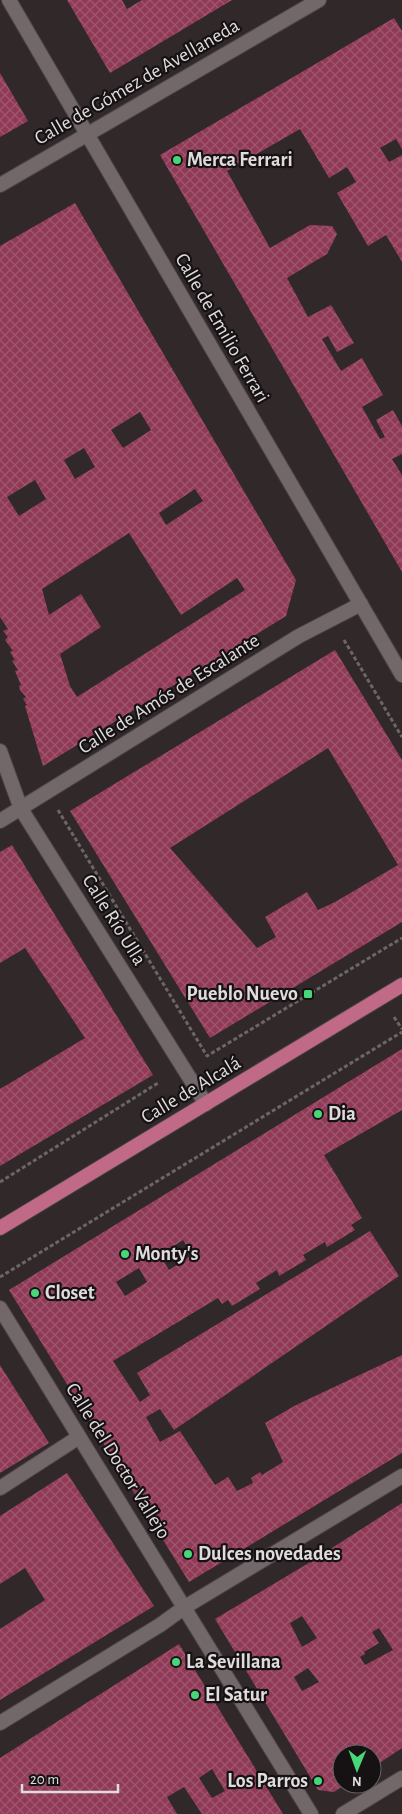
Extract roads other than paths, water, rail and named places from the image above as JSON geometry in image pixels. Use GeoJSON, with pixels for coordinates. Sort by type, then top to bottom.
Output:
{"type":"FeatureCollection","features":[{"type":"Feature","properties":{"kind":"main road","name":"Calle de Alcalá"},"geometry":{"type":"LineString","coordinates":[[0,1228],[402,985]]}},
{"type":"Feature","properties":{"kind":"street","name":"Calle de Emilio Ferrari"},"geometry":{"type":"LineString","coordinates":[[9,0],[402,675]]}},
{"type":"Feature","properties":{"kind":"street","name":"Calle de Gómez de Avellaneda"},"geometry":{"type":"LineString","coordinates":[[0,185],[319,0]]}},
{"type":"Feature","properties":{"kind":"street","name":"Calle de Amós de Escalante"},"geometry":{"type":"LineString","coordinates":[[0,821],[299,636],[361,604]]}},
{"type":"Feature","properties":{"kind":"street","name":"Calle Río Ulla"},"geometry":{"type":"LineString","coordinates":[[0,751],[21,809],[206,1104]]}},
{"type":"Feature","properties":{"kind":"street","name":"Calle del Doctor Vallejo"},"geometry":{"type":"LineString","coordinates":[[0,1308],[311,1814]]}},
{"type":"Feature","properties":{"kind":"street"},"geometry":{"type":"LineString","coordinates":[[0,1488],[79,1437]]}},
{"type":"Feature","properties":{"kind":"street"},"geometry":{"type":"LineString","coordinates":[[0,1723],[160,1625],[185,1607],[402,1476]]}},
{"type":"Feature","properties":{"kind":"street"},"geometry":{"type":"LineString","coordinates":[[344,1814],[402,1778]]}},
{"type":"Feature","properties":{"kind":"place","name":"Merca Ferrari"},"geometry":{"type":"Point","coordinates":[177,160]}},
{"type":"Feature","properties":{"kind":"place","name":"Pueblo Nuevo"},"geometry":{"type":"Point","coordinates":[308,994]}},
{"type":"Feature","properties":{"kind":"place","name":"Dia"},"geometry":{"type":"Point","coordinates":[318,1114]}},
{"type":"Feature","properties":{"kind":"place","name":"Monty's"},"geometry":{"type":"Point","coordinates":[125,1254]}},
{"type":"Feature","properties":{"kind":"place","name":"Closet"},"geometry":{"type":"Point","coordinates":[35,1293]}},
{"type":"Feature","properties":{"kind":"place","name":"Dulces novedades"},"geometry":{"type":"Point","coordinates":[188,1554]}},
{"type":"Feature","properties":{"kind":"place","name":"La Sevillana"},"geometry":{"type":"Point","coordinates":[176,1662]}},
{"type":"Feature","properties":{"kind":"place","name":"El Satur"},"geometry":{"type":"Point","coordinates":[195,1695]}},
{"type":"Feature","properties":{"kind":"place","name":"Los Parros"},"geometry":{"type":"Point","coordinates":[318,1781]}}]}
